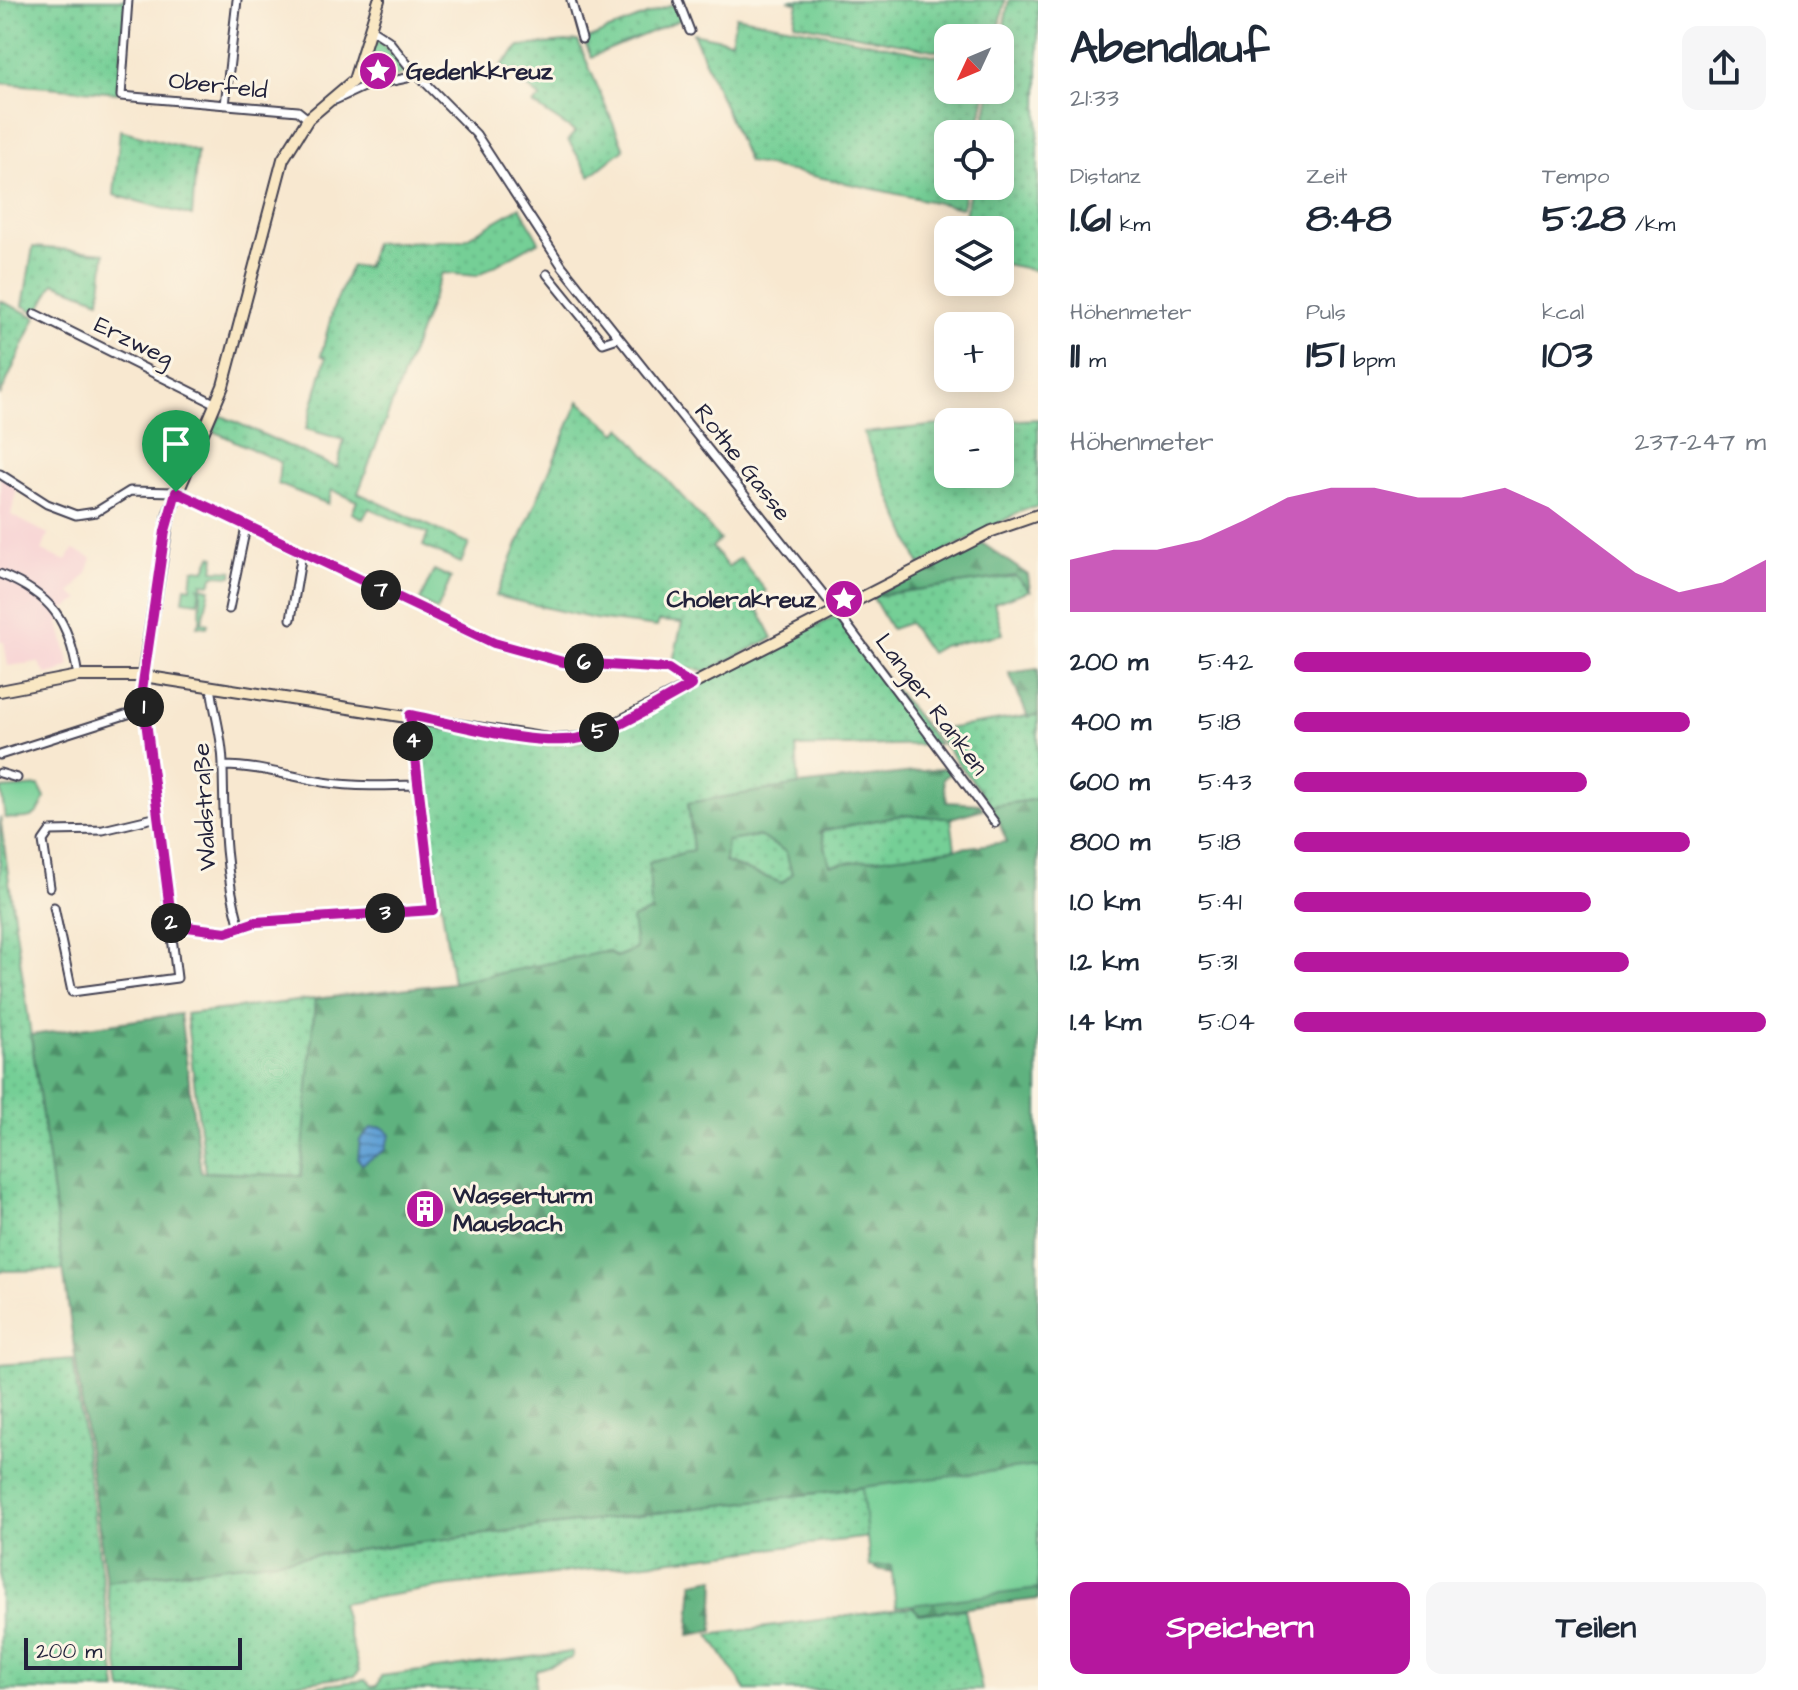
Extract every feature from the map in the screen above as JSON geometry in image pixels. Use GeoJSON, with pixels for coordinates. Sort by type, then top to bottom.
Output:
{"type":"FeatureCollection","features":[{"type":"Feature","properties":{"kind":"street","name":"Oberfeld"},"geometry":{"type":"LineString","coordinates":[[128,0],[121,96],[298,111],[308,119]]}},
{"type":"Feature","properties":{"kind":"street"},"geometry":{"type":"LineString","coordinates":[[225,105],[237,0]]}},
{"type":"Feature","properties":{"kind":"street"},"geometry":{"type":"LineString","coordinates":[[54,907],[72,992],[177,978],[144,709],[143,676],[165,531],[176,492],[216,404],[277,179],[296,136],[308,119],[354,80],[379,0]]}},
{"type":"Feature","properties":{"kind":"street"},"geometry":{"type":"LineString","coordinates":[[571,0],[582,39]]}},
{"type":"Feature","properties":{"kind":"street"},"geometry":{"type":"LineString","coordinates":[[678,0],[690,31]]}},
{"type":"Feature","properties":{"kind":"street"},"geometry":{"type":"LineString","coordinates":[[326,104],[363,87],[411,75],[408,65],[388,40],[371,29]]}},
{"type":"Feature","properties":{"kind":"street","name":"Rothe Gasse"},"geometry":{"type":"LineString","coordinates":[[411,75],[427,81],[476,134],[562,266],[836,610]]}},
{"type":"Feature","properties":{"kind":"street","name":"Rothe Gasse"},"geometry":{"type":"LineString","coordinates":[[547,274],[603,343],[618,338]]}},
{"type":"Feature","properties":{"kind":"street","name":"Erzweg"},"geometry":{"type":"LineString","coordinates":[[35,314],[216,404]]}},
{"type":"Feature","properties":{"kind":"street"},"geometry":{"type":"LineString","coordinates":[[0,474],[47,504],[76,515],[96,512],[130,491],[176,492],[508,648],[563,662],[668,669],[692,685]]}},
{"type":"Feature","properties":{"kind":"street"},"geometry":{"type":"LineString","coordinates":[[0,691],[78,676],[143,676],[410,715],[535,738],[569,740],[600,732],[992,531],[1038,515]]}},
{"type":"Feature","properties":{"kind":"street"},"geometry":{"type":"LineString","coordinates":[[229,609],[246,527]]}},
{"type":"Feature","properties":{"kind":"street"},"geometry":{"type":"LineString","coordinates":[[291,619],[302,553]]}},
{"type":"Feature","properties":{"kind":"street"},"geometry":{"type":"LineString","coordinates":[[0,574],[34,589],[53,606],[75,653],[78,676]]}},
{"type":"Feature","properties":{"kind":"street","name":"Langer Ranken"},"geometry":{"type":"LineString","coordinates":[[836,610],[995,823]]}},
{"type":"Feature","properties":{"kind":"street","name":"Waldstraße"},"geometry":{"type":"LineString","coordinates":[[211,684],[223,766],[223,843],[229,886],[240,928]]}},
{"type":"Feature","properties":{"kind":"street"},"geometry":{"type":"LineString","coordinates":[[0,755],[144,709]]}},
{"type":"Feature","properties":{"kind":"street"},"geometry":{"type":"LineString","coordinates":[[172,925],[210,932],[240,928],[256,922],[433,910],[410,715]]}},
{"type":"Feature","properties":{"kind":"street"},"geometry":{"type":"LineString","coordinates":[[223,766],[250,766],[340,784],[418,785]]}},
{"type":"Feature","properties":{"kind":"street"},"geometry":{"type":"LineString","coordinates":[[0,773],[17,778]]}},
{"type":"Feature","properties":{"kind":"street"},"geometry":{"type":"LineString","coordinates":[[50,887],[43,841],[50,831],[103,830],[158,817]]}},
{"type":"Feature","properties":{"kind":"shaded area"},"geometry":{"type":"Polygon","coordinates":[[[0,476],[17,487],[11,515],[48,534],[42,551],[66,561],[73,550],[92,558],[87,573],[71,593],[80,600],[64,609],[59,623],[70,666],[57,673],[46,674],[38,662],[8,666],[4,642],[0,642],[0,476]]]}},
{"type":"Feature","properties":{"kind":"green space"},"geometry":{"type":"Polygon","coordinates":[[[0,0],[126,0],[118,93],[0,83],[0,0]]]}},
{"type":"Feature","properties":{"kind":"green space"},"geometry":{"type":"Polygon","coordinates":[[[788,0],[1005,0],[1000,24],[934,24],[934,50],[794,23],[798,3],[788,0]]]}},
{"type":"Feature","properties":{"kind":"green space"},"geometry":{"type":"Polygon","coordinates":[[[1009,0],[1038,0],[1038,271],[1014,266],[1014,216],[965,216],[968,200],[1014,200],[1014,120],[985,120],[988,104],[1014,104],[1014,24],[1004,24],[1009,0]]]}},
{"type":"Feature","properties":{"kind":"green space"},"geometry":{"type":"Polygon","coordinates":[[[676,3],[682,19],[591,57],[584,40],[676,3]]]}},
{"type":"Feature","properties":{"kind":"green space"},"geometry":{"type":"Polygon","coordinates":[[[736,16],[934,55],[934,104],[983,104],[980,120],[934,120],[934,200],[963,200],[962,208],[748,162],[693,33],[731,41],[736,16]]]}},
{"type":"Feature","properties":{"kind":"green space"},"geometry":{"type":"Polygon","coordinates":[[[379,41],[408,71],[389,80],[360,84],[374,42],[379,41]]]}},
{"type":"Feature","properties":{"kind":"green space"},"geometry":{"type":"Polygon","coordinates":[[[578,41],[624,149],[590,176],[568,140],[575,132],[533,104],[541,98],[501,66],[520,46],[578,41]]]}},
{"type":"Feature","properties":{"kind":"green space"},"geometry":{"type":"Polygon","coordinates":[[[120,130],[197,151],[192,216],[114,195],[120,130]]]}},
{"type":"Feature","properties":{"kind":"green space"},"geometry":{"type":"Polygon","coordinates":[[[520,207],[539,241],[477,276],[442,273],[358,493],[469,544],[461,563],[423,546],[428,534],[369,508],[363,519],[352,513],[357,501],[332,490],[328,504],[278,484],[280,462],[213,431],[220,415],[337,468],[344,440],[306,429],[326,358],[321,355],[333,309],[351,266],[367,267],[374,243],[463,240],[520,207]]]}},
{"type":"Feature","properties":{"kind":"green space"},"geometry":{"type":"Polygon","coordinates":[[[33,247],[105,253],[100,300],[54,283],[38,313],[23,306],[33,247]]]}},
{"type":"Feature","properties":{"kind":"green space"},"geometry":{"type":"Polygon","coordinates":[[[0,301],[36,317],[0,396],[0,301]]]}},
{"type":"Feature","properties":{"kind":"green space"},"geometry":{"type":"Polygon","coordinates":[[[579,401],[617,433],[622,427],[720,540],[712,547],[728,567],[740,558],[766,591],[754,601],[773,638],[707,671],[672,666],[682,623],[659,621],[657,627],[595,619],[496,596],[579,401]]]}},
{"type":"Feature","properties":{"kind":"green space"},"geometry":{"type":"Polygon","coordinates":[[[1038,419],[1038,507],[1025,509],[920,565],[863,433],[934,425],[934,488],[1014,488],[1014,420],[1038,419]]]}},
{"type":"Feature","properties":{"kind":"green space"},"geometry":{"type":"Polygon","coordinates":[[[982,543],[1028,575],[1030,590],[1015,576],[872,596],[982,543]]]}},
{"type":"Feature","properties":{"kind":"green space"},"geometry":{"type":"Polygon","coordinates":[[[211,556],[215,557],[213,570],[233,571],[232,576],[214,575],[210,584],[202,583],[202,587],[210,589],[202,622],[208,624],[207,627],[197,626],[200,622],[201,587],[197,586],[200,588],[198,602],[183,600],[185,587],[191,588],[193,569],[205,570],[211,556]]]}},
{"type":"Feature","properties":{"kind":"green space"},"geometry":{"type":"Polygon","coordinates":[[[434,570],[451,578],[437,611],[420,600],[434,570]]]}},
{"type":"Feature","properties":{"kind":"green space"},"geometry":{"type":"Polygon","coordinates":[[[1015,576],[1030,590],[994,603],[1003,634],[942,646],[930,653],[909,623],[891,629],[872,596],[1015,576]]]}},
{"type":"Feature","properties":{"kind":"green space"},"geometry":{"type":"Polygon","coordinates":[[[836,616],[939,744],[796,747],[799,785],[688,803],[693,850],[651,911],[637,949],[616,957],[608,951],[453,983],[415,723],[547,746],[587,741],[836,616]]]}},
{"type":"Feature","properties":{"kind":"green space"},"geometry":{"type":"Polygon","coordinates":[[[1038,669],[1038,714],[1028,717],[1009,673],[1038,669]]]}},
{"type":"Feature","properties":{"kind":"green space"},"geometry":{"type":"Polygon","coordinates":[[[1038,714],[1038,799],[992,806],[933,731],[1038,714]]]}},
{"type":"Feature","properties":{"kind":"green space"},"geometry":{"type":"Polygon","coordinates":[[[957,767],[943,779],[947,802],[980,804],[983,809],[951,818],[902,815],[821,831],[830,865],[1007,842],[992,806],[1038,799],[1038,1599],[918,1614],[893,1572],[876,1569],[870,1537],[874,1486],[106,1581],[31,1035],[180,1014],[201,1172],[301,1176],[315,999],[452,983],[608,951],[616,957],[636,949],[632,919],[651,911],[649,863],[693,850],[688,803],[799,785],[957,767]],[[759,836],[727,841],[725,862],[782,883],[792,874],[786,852],[759,836]]]}},
{"type":"Feature","properties":{"kind":"green space"},"geometry":{"type":"Polygon","coordinates":[[[39,786],[45,798],[35,815],[5,818],[1,789],[39,786]]]}},
{"type":"Feature","properties":{"kind":"green space"},"geometry":{"type":"Polygon","coordinates":[[[903,815],[951,818],[955,849],[830,866],[821,831],[903,815]]]}},
{"type":"Feature","properties":{"kind":"green space"},"geometry":{"type":"Polygon","coordinates":[[[0,817],[64,1270],[0,1271],[0,817]]]}},
{"type":"Feature","properties":{"kind":"green space"},"geometry":{"type":"Polygon","coordinates":[[[759,836],[786,852],[792,874],[782,883],[724,862],[727,841],[759,836]]]}},
{"type":"Feature","properties":{"kind":"green space"},"geometry":{"type":"Polygon","coordinates":[[[315,999],[302,1176],[205,1172],[186,1014],[315,999]]]}},
{"type":"Feature","properties":{"kind":"green space"},"geometry":{"type":"Polygon","coordinates":[[[73,1359],[117,1690],[0,1690],[0,1365],[73,1359]]]}},
{"type":"Feature","properties":{"kind":"green space"},"geometry":{"type":"Polygon","coordinates":[[[1038,1466],[1038,1589],[896,1607],[891,1565],[870,1567],[862,1487],[1038,1466]]]}},
{"type":"Feature","properties":{"kind":"green space"},"geometry":{"type":"Polygon","coordinates":[[[875,1486],[870,1537],[442,1587],[341,1603],[359,1671],[355,1676],[239,1690],[122,1690],[106,1581],[875,1486]]]}},
{"type":"Feature","properties":{"kind":"green space"},"geometry":{"type":"Polygon","coordinates":[[[715,1578],[713,1631],[689,1635],[693,1582],[715,1578]]]}},
{"type":"Feature","properties":{"kind":"green space"},"geometry":{"type":"Polygon","coordinates":[[[913,1607],[918,1614],[965,1609],[982,1690],[746,1690],[709,1635],[913,1607]]]}},
{"type":"Feature","properties":{"kind":"green space"},"geometry":{"type":"Polygon","coordinates":[[[572,1652],[572,1658],[536,1670],[535,1690],[287,1690],[365,1680],[371,1687],[377,1686],[381,1676],[572,1652]]]}},
{"type":"Feature","properties":{"kind":"water"},"geometry":{"type":"Polygon","coordinates":[[[382,1127],[391,1134],[385,1150],[362,1164],[358,1159],[360,1140],[371,1128],[382,1127]]]}},
{"type":"Feature","properties":{"kind":"place","name":"Gedenkkreuz"},"geometry":{"type":"Point","coordinates":[378,71]}},
{"type":"Feature","properties":{"kind":"place","name":"Cholerakreuz"},"geometry":{"type":"Point","coordinates":[844,599]}},
{"type":"Feature","properties":{"kind":"place","name":"Wasserturm Mausbach"},"geometry":{"type":"Point","coordinates":[425,1209]}},
{"type":"Feature","properties":{"kind":"route"},"geometry":{"type":"LineString","coordinates":[[176,492],[494,643],[563,662],[668,669],[692,685],[600,732],[569,740],[535,738],[410,715],[433,910],[256,922],[226,932],[172,925],[142,690],[165,531],[176,492]]}}]}
